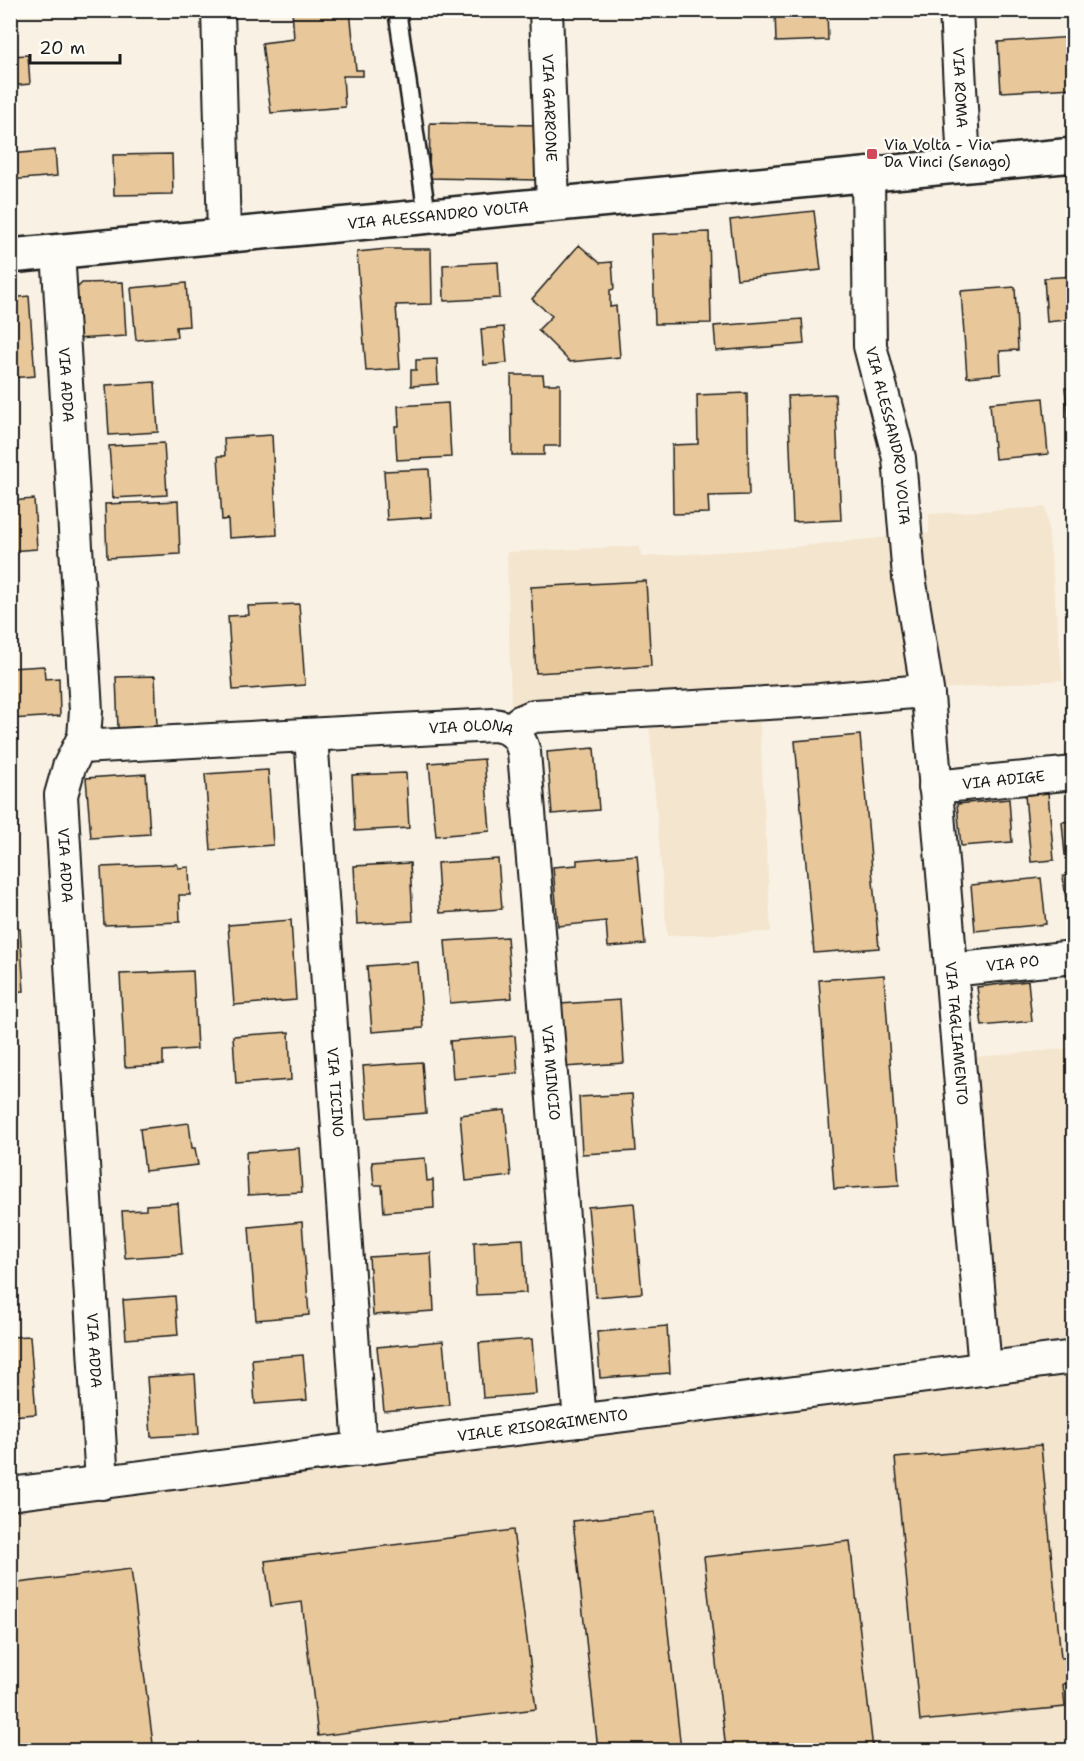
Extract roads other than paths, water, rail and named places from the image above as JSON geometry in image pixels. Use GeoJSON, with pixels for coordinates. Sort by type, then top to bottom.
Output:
{"type":"FeatureCollection","features":[{"type":"Feature","properties":{"kind":"street"},"geometry":{"type":"LineString","coordinates":[[218,10],[224,235]]}},
{"type":"Feature","properties":{"kind":"street","name":"VIA GARRONE"},"geometry":{"type":"LineString","coordinates":[[546,10],[553,203]]}},
{"type":"Feature","properties":{"kind":"street","name":"VIA ROMA"},"geometry":{"type":"LineString","coordinates":[[956,10],[964,165]]}},
{"type":"Feature","properties":{"kind":"street","name":"VIA ALESSANDRO VOLTA"},"geometry":{"type":"LineString","coordinates":[[10,256],[1074,155]]}},
{"type":"Feature","properties":{"kind":"street","name":"VIA ALESSANDRO VOLTA"},"geometry":{"type":"LineString","coordinates":[[868,174],[870,346],[899,458],[909,577],[928,696]]}},
{"type":"Feature","properties":{"kind":"street","name":"VIA ADDA"},"geometry":{"type":"LineString","coordinates":[[58,251],[86,711],[84,737],[69,767],[61,795],[102,1483]]}},
{"type":"Feature","properties":{"kind":"street","name":"VIA OLONA"},"geometry":{"type":"LineString","coordinates":[[80,747],[311,736],[494,724],[511,730],[520,722],[534,717],[820,700],[912,692],[928,696]]}},
{"type":"Feature","properties":{"kind":"street","name":"VIA TAGLIAMENTO"},"geometry":{"type":"LineString","coordinates":[[928,696],[985,1369]]}},
{"type":"Feature","properties":{"kind":"street","name":"VIA MINCIO"},"geometry":{"type":"LineString","coordinates":[[511,730],[521,740],[524,752],[580,1421]]}},
{"type":"Feature","properties":{"kind":"street","name":"VIA TICINO"},"geometry":{"type":"LineString","coordinates":[[311,736],[360,1450]]}},
{"type":"Feature","properties":{"kind":"street","name":"VIA ADIGE"},"geometry":{"type":"LineString","coordinates":[[935,787],[1074,773]]}},
{"type":"Feature","properties":{"kind":"street","name":"VIA PO"},"geometry":{"type":"LineString","coordinates":[[951,970],[1074,957]]}},
{"type":"Feature","properties":{"kind":"street","name":"VIALE RISORGIMENTO"},"geometry":{"type":"LineString","coordinates":[[10,1494],[1074,1357]]}},
{"type":"Feature","properties":{"kind":"lane"},"geometry":{"type":"LineString","coordinates":[[397,10],[427,215]]}},
{"type":"Feature","properties":{"kind":"place","name":"Via Volta - Via Da Vinci (Senago)"},"geometry":{"type":"Point","coordinates":[872,154]}}]}
